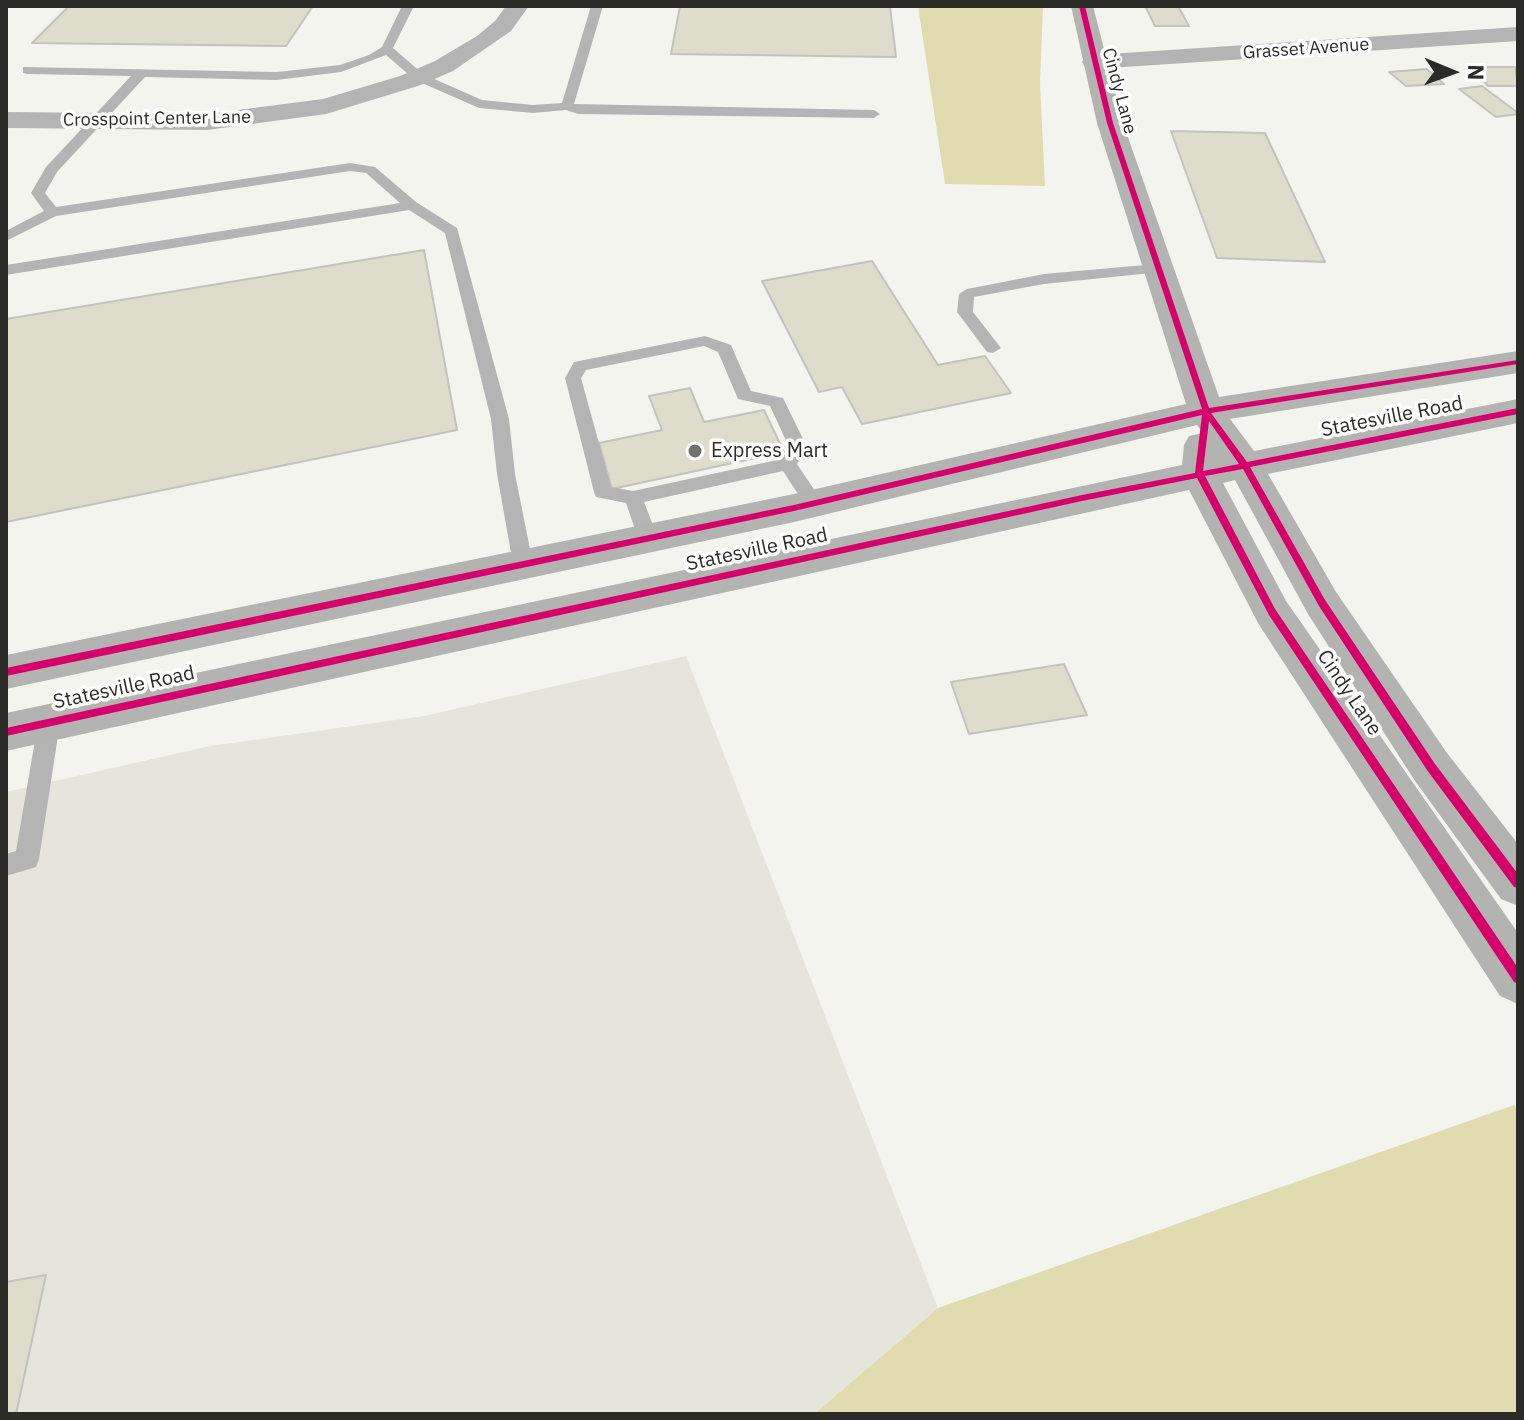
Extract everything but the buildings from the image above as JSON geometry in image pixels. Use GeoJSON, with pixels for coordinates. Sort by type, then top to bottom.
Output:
{"type":"FeatureCollection","features":[{"type":"Feature","properties":{"kind":"main road","name":"Cindy Lane"},"geometry":{"type":"LineString","coordinates":[[1082,6],[1110,123],[1156,269],[1206,411],[1244,464],[1322,603],[1431,767],[1518,883]]}},
{"type":"Feature","properties":{"kind":"main road","name":"Statesville Road"},"geometry":{"type":"LineString","coordinates":[[6,672],[814,503],[1206,411],[1518,362]]}},
{"type":"Feature","properties":{"kind":"main road","name":"Cindy Lane"},"geometry":{"type":"LineString","coordinates":[[1206,411],[1199,473],[1272,612],[1518,978]]}},
{"type":"Feature","properties":{"kind":"main road","name":"Statesville Road"},"geometry":{"type":"LineString","coordinates":[[6,732],[1199,473],[1518,411]]}},
{"type":"Feature","properties":{"kind":"street","name":"Crosspoint Center Lane"},"geometry":{"type":"LineString","coordinates":[[6,120],[207,122],[326,106],[419,77],[485,41],[503,26],[518,6]]}},
{"type":"Feature","properties":{"kind":"street","name":"Grasset Avenue"},"geometry":{"type":"LineString","coordinates":[[1094,62],[1518,34]]}},
{"type":"Feature","properties":{"kind":"lane"},"geometry":{"type":"LineString","coordinates":[[27,70],[277,76],[307,73],[352,65],[387,49],[408,6]]}},
{"type":"Feature","properties":{"kind":"lane"},"geometry":{"type":"LineString","coordinates":[[567,106],[597,6]]}},
{"type":"Feature","properties":{"kind":"lane"},"geometry":{"type":"LineString","coordinates":[[387,49],[419,77],[479,104],[533,109],[567,106],[578,110],[622,112],[874,114]]}},
{"type":"Feature","properties":{"kind":"lane"},"geometry":{"type":"LineString","coordinates":[[52,212],[38,193],[51,170],[141,73]]}},
{"type":"Feature","properties":{"kind":"lane"},"geometry":{"type":"LineString","coordinates":[[6,237],[52,212],[350,167],[370,170],[411,205],[452,231],[500,419],[523,564]]}},
{"type":"Feature","properties":{"kind":"lane"},"geometry":{"type":"LineString","coordinates":[[6,270],[411,205]]}},
{"type":"Feature","properties":{"kind":"lane"},"geometry":{"type":"LineString","coordinates":[[993,348],[965,312],[967,294],[1044,279],[1156,269]]}},
{"type":"Feature","properties":{"kind":"lane"},"geometry":{"type":"LineString","coordinates":[[705,341],[725,349],[744,395],[777,402],[798,447],[788,464],[633,498],[603,492],[573,378],[580,366],[705,341]]}},
{"type":"Feature","properties":{"kind":"lane"},"geometry":{"type":"LineString","coordinates":[[788,464],[814,503]]}},
{"type":"Feature","properties":{"kind":"lane"},"geometry":{"type":"LineString","coordinates":[[633,498],[648,538]]}},
{"type":"Feature","properties":{"kind":"lane"},"geometry":{"type":"LineString","coordinates":[[6,865],[27,859],[49,723]]}},
{"type":"Feature","properties":{"kind":"shaded area"},"geometry":{"type":"Polygon","coordinates":[[[918,6],[1043,6],[1040,83],[1045,186],[945,184],[918,6]]]}},
{"type":"Feature","properties":{"kind":"shaded area"},"geometry":{"type":"Polygon","coordinates":[[[686,656],[938,1308],[814,1414],[6,1414],[6,792],[210,746],[424,716],[686,656]]]}},
{"type":"Feature","properties":{"kind":"shaded area"},"geometry":{"type":"Polygon","coordinates":[[[1514,1105],[1518,1111],[1518,1414],[814,1414],[938,1308],[1514,1105]]]}},
{"type":"Feature","properties":{"kind":"cycle path"},"geometry":{"type":"LineString","coordinates":[[1082,6],[1110,123],[1206,411],[1244,464],[1322,603],[1431,767],[1518,883]]}},
{"type":"Feature","properties":{"kind":"cycle path"},"geometry":{"type":"LineString","coordinates":[[6,672],[794,508],[1206,411],[1518,362]]}},
{"type":"Feature","properties":{"kind":"cycle path"},"geometry":{"type":"LineString","coordinates":[[1206,411],[1199,473],[1272,612],[1518,978]]}},
{"type":"Feature","properties":{"kind":"cycle path"},"geometry":{"type":"LineString","coordinates":[[6,732],[1082,498],[1518,411]]}},
{"type":"Feature","properties":{"kind":"place","name":"Express Mart"},"geometry":{"type":"Point","coordinates":[695,451]}}]}
